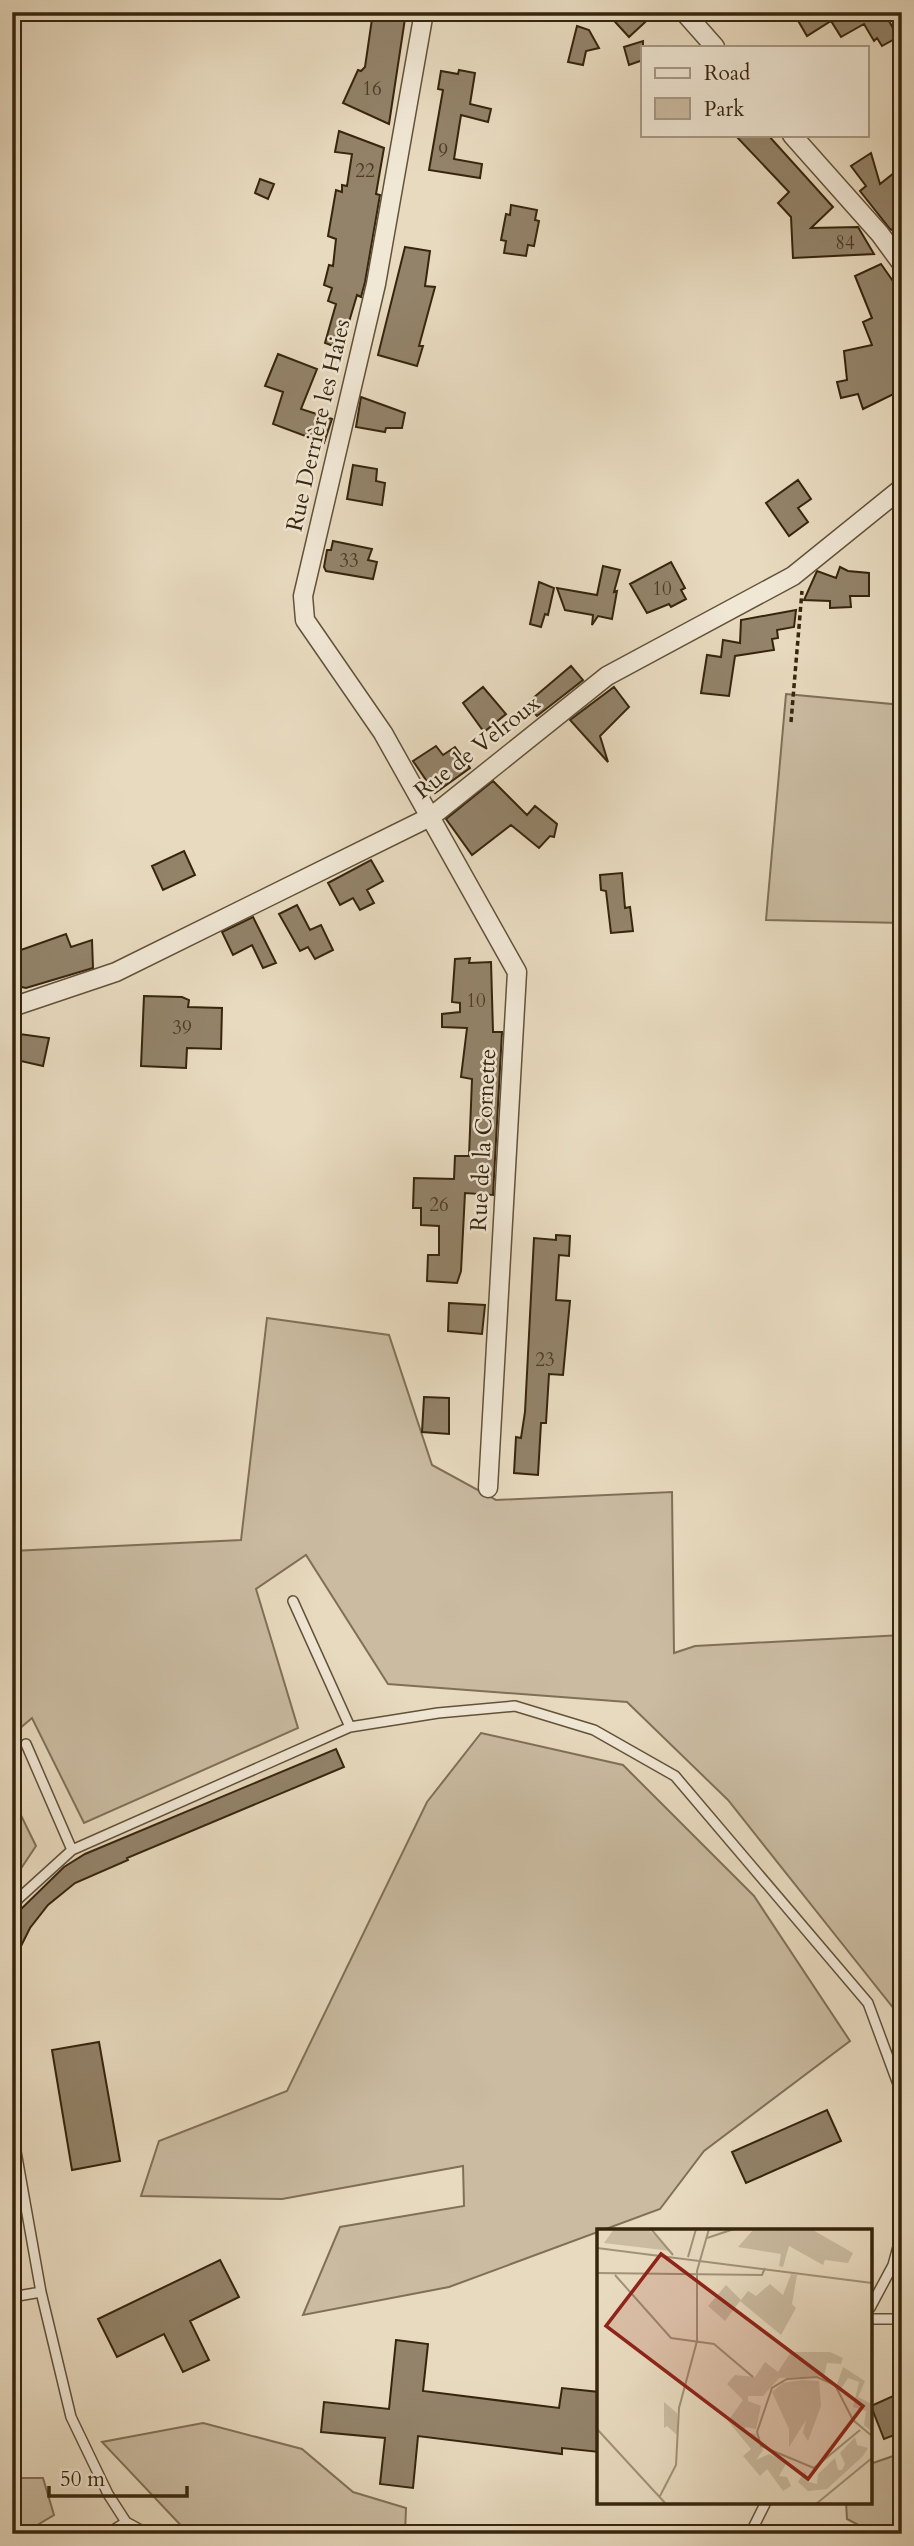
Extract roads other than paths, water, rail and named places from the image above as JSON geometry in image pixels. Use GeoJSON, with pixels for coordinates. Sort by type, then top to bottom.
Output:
{"type":"FeatureCollection","features":[{"type":"Feature","properties":{"kind":"street","name":"Rue Derrière les Haies"},"geometry":{"type":"LineString","coordinates":[[424,12],[376,284],[303,596],[305,620],[383,733],[432,816]]}},
{"type":"Feature","properties":{"kind":"street"},"geometry":{"type":"LineString","coordinates":[[684,12],[714,46]]}},
{"type":"Feature","properties":{"kind":"street"},"geometry":{"type":"LineString","coordinates":[[793,136],[880,234],[902,264]]}},
{"type":"Feature","properties":{"kind":"street","name":"Rue de Velroux"},"geometry":{"type":"LineString","coordinates":[[12,1007],[116,972],[432,816],[607,676],[804,568],[902,488]]}},
{"type":"Feature","properties":{"kind":"street","name":"Rue de la Cornette"},"geometry":{"type":"LineString","coordinates":[[432,816],[517,972],[488,1488]]}},
{"type":"Feature","properties":{"kind":"lane"},"geometry":{"type":"LineString","coordinates":[[293,1601],[350,1727]]}},
{"type":"Feature","properties":{"kind":"lane"},"geometry":{"type":"LineString","coordinates":[[12,1910],[18,1899],[72,1850],[350,1727],[438,1713],[515,1706],[594,1730],[675,1776],[868,2003],[902,2095]]}},
{"type":"Feature","properties":{"kind":"lane"},"geometry":{"type":"LineString","coordinates":[[26,1744],[72,1850]]}},
{"type":"Feature","properties":{"kind":"lane"},"geometry":{"type":"LineString","coordinates":[[12,2129],[41,2292],[71,2417],[108,2494],[125,2522],[148,2534]]}},
{"type":"Feature","properties":{"kind":"lane"},"geometry":{"type":"LineString","coordinates":[[872,2304],[893,2265],[902,2232]]}},
{"type":"Feature","properties":{"kind":"lane"},"geometry":{"type":"LineString","coordinates":[[12,2297],[41,2292]]}},
{"type":"Feature","properties":{"kind":"lane"},"geometry":{"type":"LineString","coordinates":[[872,2319],[902,2319]]}},
{"type":"Feature","properties":{"kind":"lane"},"geometry":{"type":"LineString","coordinates":[[750,2534],[765,2504]]}},
{"type":"Feature","properties":{"kind":"lane"},"geometry":{"type":"LineString","coordinates":[[107,2534],[125,2522]]}}]}
